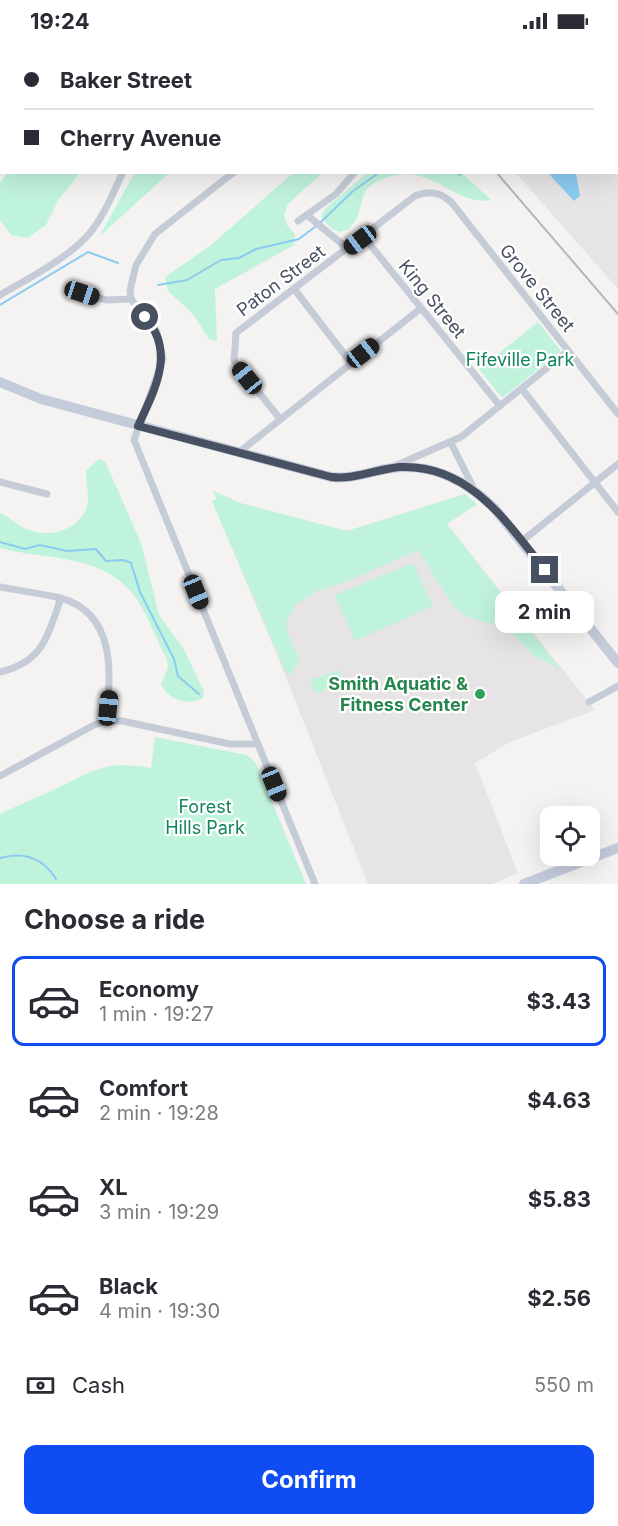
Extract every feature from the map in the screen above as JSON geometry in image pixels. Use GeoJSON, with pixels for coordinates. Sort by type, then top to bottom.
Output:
{"type":"FeatureCollection","features":[{"type":"Feature","properties":{"kind":"street"},"geometry":{"type":"LineString","coordinates":[[0,295],[76,247],[88,235],[103,212],[122,174]]}},
{"type":"Feature","properties":{"kind":"street"},"geometry":{"type":"LineString","coordinates":[[231,174],[166,224],[148,242],[134,269],[130,290],[131,299],[157,333],[163,359],[134,440],[315,884]]}},
{"type":"Feature","properties":{"kind":"street"},"geometry":{"type":"LineString","coordinates":[[298,222],[336,194],[353,174]]}},
{"type":"Feature","properties":{"kind":"street","name":"Paton Street"},"geometry":{"type":"LineString","coordinates":[[280,419],[237,365],[234,336],[415,196],[425,193]]}},
{"type":"Feature","properties":{"kind":"street","name":"Grove Street"},"geometry":{"type":"LineString","coordinates":[[425,193],[442,195],[452,203],[618,414]]}},
{"type":"Feature","properties":{"kind":"street"},"geometry":{"type":"LineString","coordinates":[[307,215],[348,249]]}},
{"type":"Feature","properties":{"kind":"street","name":"King Street"},"geometry":{"type":"LineString","coordinates":[[364,237],[500,406]]}},
{"type":"Feature","properties":{"kind":"street"},"geometry":{"type":"LineString","coordinates":[[68,288],[106,300],[131,299]]}},
{"type":"Feature","properties":{"kind":"street"},"geometry":{"type":"LineString","coordinates":[[295,290],[351,363]]}},
{"type":"Feature","properties":{"kind":"street"},"geometry":{"type":"LineString","coordinates":[[238,453],[420,309]]}},
{"type":"Feature","properties":{"kind":"street"},"geometry":{"type":"LineString","coordinates":[[0,382],[41,399],[138,426],[331,477],[351,478],[390,468],[451,443],[568,351]]}},
{"type":"Feature","properties":{"kind":"street"},"geometry":{"type":"LineString","coordinates":[[522,389],[618,512]]}},
{"type":"Feature","properties":{"kind":"street"},"geometry":{"type":"LineString","coordinates":[[451,443],[475,490],[522,541],[618,663]]}},
{"type":"Feature","properties":{"kind":"street"},"geometry":{"type":"LineString","coordinates":[[522,541],[618,464]]}},
{"type":"Feature","properties":{"kind":"street"},"geometry":{"type":"LineString","coordinates":[[390,468],[412,467],[437,472],[475,490]]}},
{"type":"Feature","properties":{"kind":"street"},"geometry":{"type":"LineString","coordinates":[[0,482],[47,494]]}},
{"type":"Feature","properties":{"kind":"street"},"geometry":{"type":"LineString","coordinates":[[0,587],[61,598],[87,613],[104,637],[109,652],[110,671],[106,721]]}},
{"type":"Feature","properties":{"kind":"street"},"geometry":{"type":"LineString","coordinates":[[0,672],[18,668],[32,660],[45,638],[61,598]]}},
{"type":"Feature","properties":{"kind":"street"},"geometry":{"type":"LineString","coordinates":[[589,702],[618,686]]}},
{"type":"Feature","properties":{"kind":"street"},"geometry":{"type":"LineString","coordinates":[[0,776],[94,725],[106,721],[122,721],[230,744],[258,744]]}},
{"type":"Feature","properties":{"kind":"street"},"geometry":{"type":"LineString","coordinates":[[524,884],[545,880],[618,848]]}},
{"type":"Feature","properties":{"kind":"shaded area"},"geometry":{"type":"Polygon","coordinates":[[[517,174],[618,174],[618,289],[517,174]]]}},
{"type":"Feature","properties":{"kind":"shaded area"},"geometry":{"type":"Polygon","coordinates":[[[213,491],[240,503],[347,531],[465,494],[477,504],[447,524],[595,710],[510,742],[475,763],[518,873],[492,884],[368,884],[279,660],[212,501],[217,499],[213,491]]]}},
{"type":"Feature","properties":{"kind":"green space"},"geometry":{"type":"Polygon","coordinates":[[[6,174],[79,174],[59,199],[46,225],[28,238],[11,235],[0,220],[0,183],[6,174]]]}},
{"type":"Feature","properties":{"kind":"green space"},"geometry":{"type":"Polygon","coordinates":[[[134,174],[168,174],[99,237],[134,174]]]}},
{"type":"Feature","properties":{"kind":"green space"},"geometry":{"type":"Polygon","coordinates":[[[292,174],[321,174],[288,204],[284,215],[287,225],[295,234],[294,245],[215,289],[217,341],[209,339],[193,314],[168,291],[165,277],[211,245],[292,174]]]}},
{"type":"Feature","properties":{"kind":"green space"},"geometry":{"type":"Polygon","coordinates":[[[366,174],[463,174],[491,200],[464,197],[428,179],[414,175],[399,175],[381,180],[369,187],[356,219],[349,229],[339,232],[331,228],[321,217],[325,209],[366,174]]]}},
{"type":"Feature","properties":{"kind":"green space","name":"Fifeville Park"},"geometry":{"type":"Polygon","coordinates":[[[538,322],[561,351],[502,398],[479,369],[538,322]]]}},
{"type":"Feature","properties":{"kind":"green space"},"geometry":{"type":"Polygon","coordinates":[[[99,459],[105,461],[141,543],[159,615],[184,649],[204,692],[203,698],[197,701],[179,700],[164,689],[161,684],[168,668],[167,659],[138,601],[120,581],[104,571],[71,560],[0,548],[0,513],[24,528],[42,533],[60,531],[75,523],[87,505],[86,471],[99,459]]]}},
{"type":"Feature","properties":{"kind":"green space"},"geometry":{"type":"Polygon","coordinates":[[[213,491],[240,503],[347,531],[465,494],[477,504],[447,524],[560,669],[533,655],[507,629],[468,617],[454,607],[418,550],[348,581],[317,591],[295,605],[286,623],[288,634],[300,661],[287,675],[212,501],[217,499],[213,491]]]}},
{"type":"Feature","properties":{"kind":"green space"},"geometry":{"type":"Polygon","coordinates":[[[413,563],[433,606],[355,641],[335,595],[413,563]]]}},
{"type":"Feature","properties":{"kind":"green space"},"geometry":{"type":"Polygon","coordinates":[[[339,670],[343,683],[315,694],[310,680],[339,670]]]}},
{"type":"Feature","properties":{"kind":"green space","name":"Forest Hills Park"},"geometry":{"type":"Polygon","coordinates":[[[155,737],[247,755],[256,763],[306,884],[0,884],[0,814],[90,772],[121,765],[151,768],[155,737]]]}},
{"type":"Feature","properties":{"kind":"water"},"geometry":{"type":"Polygon","coordinates":[[[549,174],[576,174],[580,196],[574,201],[549,174]]]}},
{"type":"Feature","properties":{"kind":"waterway"},"geometry":{"type":"LineString","coordinates":[[321,222],[353,191],[377,174]]}},
{"type":"Feature","properties":{"kind":"waterway"},"geometry":{"type":"LineString","coordinates":[[158,285],[187,280],[221,260],[239,258],[256,249],[299,239],[316,226]]}},
{"type":"Feature","properties":{"kind":"waterway"},"geometry":{"type":"LineString","coordinates":[[0,305],[88,252],[118,263]]}},
{"type":"Feature","properties":{"kind":"waterway"},"geometry":{"type":"LineString","coordinates":[[0,542],[25,549],[40,545],[67,551],[96,549],[106,561],[123,560],[131,563],[140,592],[174,659],[178,676],[199,694]]}},
{"type":"Feature","properties":{"kind":"waterway"},"geometry":{"type":"LineString","coordinates":[[0,858],[17,855],[32,858],[45,866],[56,879]]}},
{"type":"Feature","properties":{"kind":"railway"},"geometry":{"type":"LineString","coordinates":[[498,174],[618,314]]}},
{"type":"Feature","properties":{"kind":"place","name":"Smith Aquatic & Fitness Center"},"geometry":{"type":"Point","coordinates":[480,694]}},
{"type":"Feature","properties":{"kind":"route"},"geometry":{"type":"LineString","coordinates":[[145,317],[157,333],[162,349],[163,365],[138,426],[331,477],[351,478],[401,467],[424,469],[452,477],[481,495],[545,570]]}}]}
